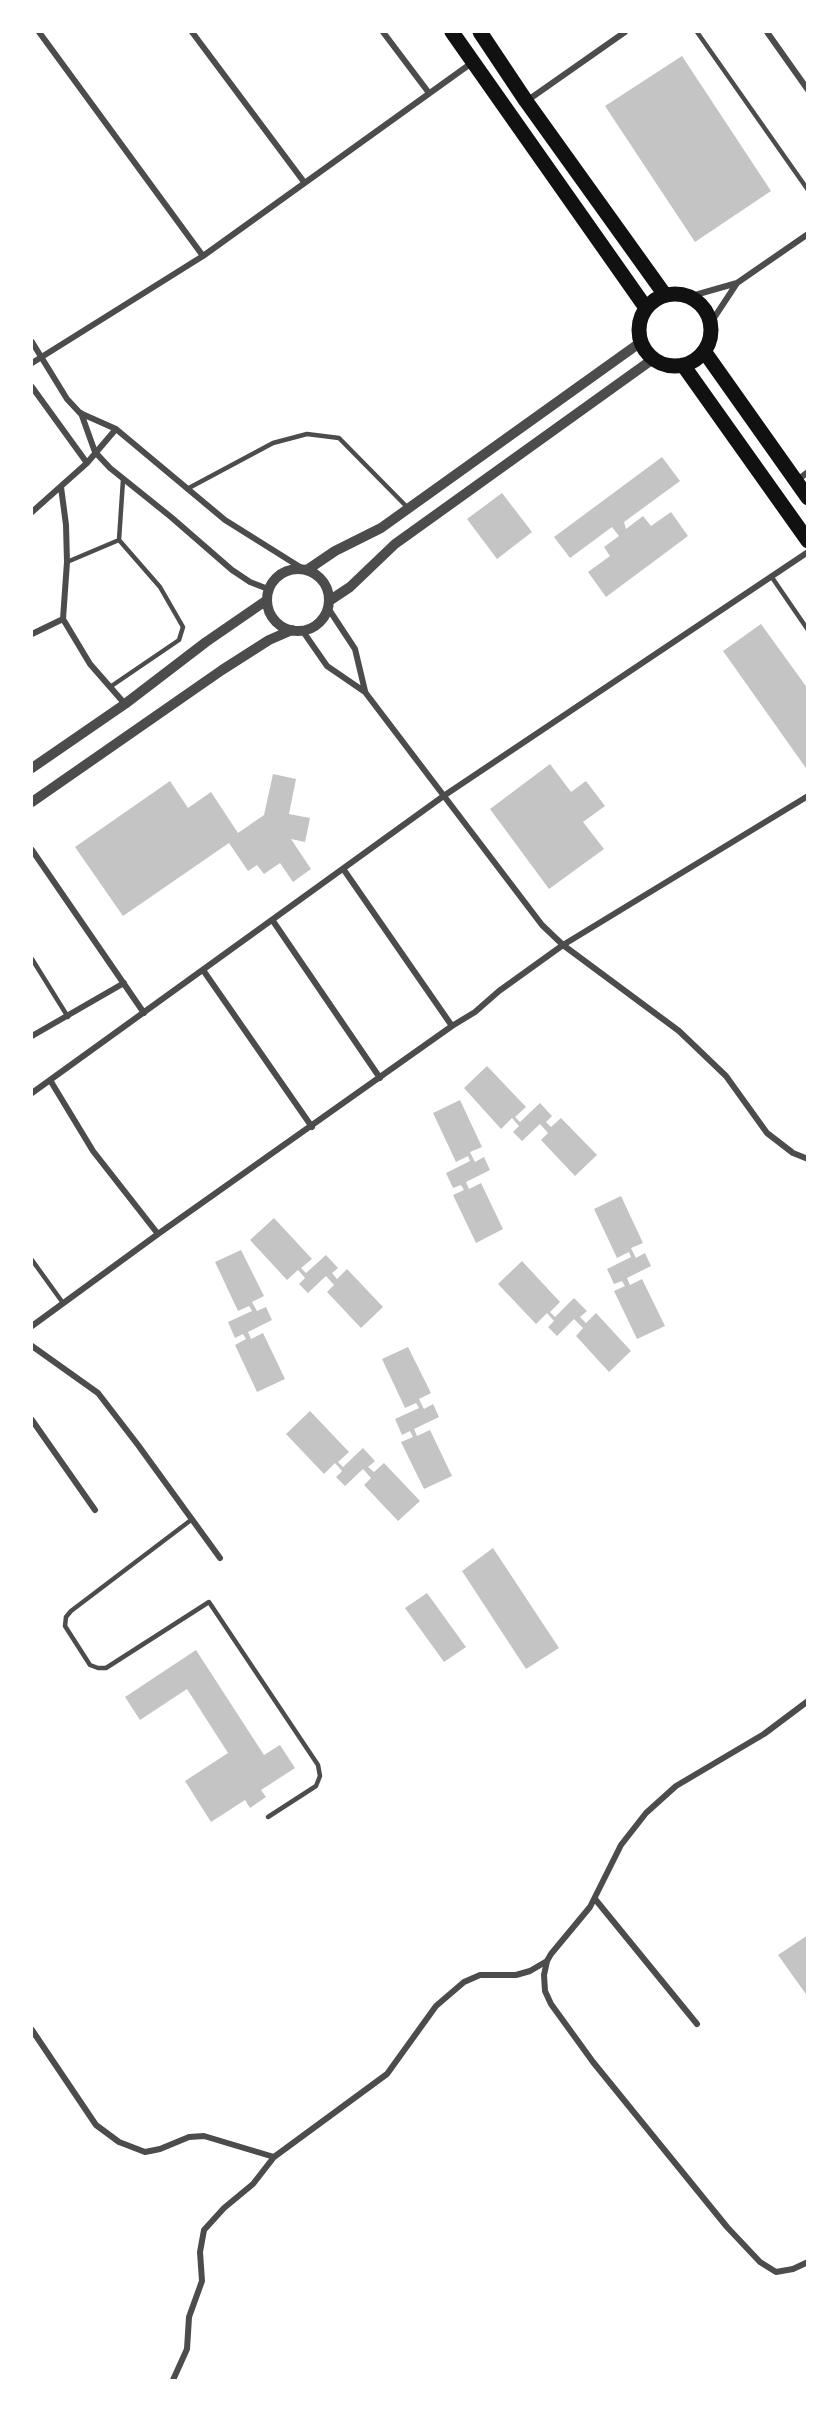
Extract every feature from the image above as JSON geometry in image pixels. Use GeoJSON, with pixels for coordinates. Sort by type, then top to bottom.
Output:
{"type":"FeatureCollection","features":[{"type":"Feature","properties":{"kind":"main road"},"geometry":{"type":"LineString","coordinates":[[452,32],[646,308]]}},
{"type":"Feature","properties":{"kind":"main road"},"geometry":{"type":"LineString","coordinates":[[480,32],[526,101],[665,296]]}},
{"type":"Feature","properties":{"kind":"main road"},"geometry":{"type":"LineString","coordinates":[[676,294],[699,303],[710,324],[710,338],[704,351],[695,360],[683,365],[668,366],[653,359],[640,342],[639,324],[646,308],[654,300],[665,296],[676,294]]}},
{"type":"Feature","properties":{"kind":"main road"},"geometry":{"type":"LineString","coordinates":[[704,351],[802,476],[807,498]]}},
{"type":"Feature","properties":{"kind":"main road"},"geometry":{"type":"LineString","coordinates":[[683,365],[807,541]]}},
{"type":"Feature","properties":{"kind":"street"},"geometry":{"type":"LineString","coordinates":[[39,32],[203,256]]}},
{"type":"Feature","properties":{"kind":"street"},"geometry":{"type":"LineString","coordinates":[[192,32],[304,182]]}},
{"type":"Feature","properties":{"kind":"street"},"geometry":{"type":"LineString","coordinates":[[383,32],[429,93]]}},
{"type":"Feature","properties":{"kind":"street"},"geometry":{"type":"LineString","coordinates":[[526,101],[626,32]]}},
{"type":"Feature","properties":{"kind":"street"},"geometry":{"type":"LineString","coordinates":[[767,32],[807,90]]}},
{"type":"Feature","properties":{"kind":"street"},"geometry":{"type":"LineString","coordinates":[[32,363],[203,256],[474,62]]}},
{"type":"Feature","properties":{"kind":"street"},"geometry":{"type":"LineString","coordinates":[[688,297],[737,283],[807,234]]}},
{"type":"Feature","properties":{"kind":"street"},"geometry":{"type":"LineString","coordinates":[[710,324],[737,283]]}},
{"type":"Feature","properties":{"kind":"street"},"geometry":{"type":"LineString","coordinates":[[32,342],[67,399],[80,413],[95,452],[123,480],[171,517],[232,570],[268,594],[274,619],[297,630],[327,666],[365,692],[542,925],[563,945],[679,1031],[726,1076],[767,1133],[793,1153],[807,1159]]}},
{"type":"Feature","properties":{"kind":"street"},"geometry":{"type":"LineString","coordinates":[[32,768],[125,704],[268,594],[277,577],[283,572],[304,568],[381,528],[640,342]]}},
{"type":"Feature","properties":{"kind":"street"},"geometry":{"type":"LineString","coordinates":[[32,801],[269,640],[315,625],[328,605],[395,544],[653,359]]}},
{"type":"Feature","properties":{"kind":"street"},"geometry":{"type":"LineString","coordinates":[[32,387],[87,463]]}},
{"type":"Feature","properties":{"kind":"street"},"geometry":{"type":"LineString","coordinates":[[80,413],[116,429],[225,520],[323,582],[328,605],[355,649],[365,692]]}},
{"type":"Feature","properties":{"kind":"street"},"geometry":{"type":"LineString","coordinates":[[32,512],[87,463],[116,429]]}},
{"type":"Feature","properties":{"kind":"street"},"geometry":{"type":"LineString","coordinates":[[61,487],[66,525],[67,562],[63,619],[90,664],[125,704]]}},
{"type":"Feature","properties":{"kind":"street"},"geometry":{"type":"LineString","coordinates":[[32,1092],[344,870],[445,795],[807,552]]}},
{"type":"Feature","properties":{"kind":"street"},"geometry":{"type":"LineString","coordinates":[[32,634],[63,619]]}},
{"type":"Feature","properties":{"kind":"street"},"geometry":{"type":"LineString","coordinates":[[32,1326],[158,1234],[475,1012],[499,991],[563,945],[807,796]]}},
{"type":"Feature","properties":{"kind":"street"},"geometry":{"type":"LineString","coordinates":[[32,850],[144,1013]]}},
{"type":"Feature","properties":{"kind":"street"},"geometry":{"type":"LineString","coordinates":[[344,870],[452,1026]]}},
{"type":"Feature","properties":{"kind":"street"},"geometry":{"type":"LineString","coordinates":[[273,921],[380,1078]]}},
{"type":"Feature","properties":{"kind":"street"},"geometry":{"type":"LineString","coordinates":[[204,970],[312,1127]]}},
{"type":"Feature","properties":{"kind":"street"},"geometry":{"type":"LineString","coordinates":[[32,1036],[124,983]]}},
{"type":"Feature","properties":{"kind":"street"},"geometry":{"type":"LineString","coordinates":[[50,1080],[93,1151],[158,1234]]}},
{"type":"Feature","properties":{"kind":"street"},"geometry":{"type":"LineString","coordinates":[[32,1346],[98,1393],[138,1444],[220,1558]]}},
{"type":"Feature","properties":{"kind":"street"},"geometry":{"type":"LineString","coordinates":[[32,1420],[95,1510]]}},
{"type":"Feature","properties":{"kind":"street"},"geometry":{"type":"LineString","coordinates":[[173,2380],[187,2349],[189,2317],[202,2281],[200,2252],[204,2230],[224,2208],[253,2184],[274,2157],[387,2074],[436,2006],[464,1982],[480,1975],[516,1975],[530,1971],[547,1961],[594,1899],[621,1845],[646,1813],[676,1786],[764,1734],[807,1701]]}},
{"type":"Feature","properties":{"kind":"street"},"geometry":{"type":"LineString","coordinates":[[594,1899],[697,2024]]}},
{"type":"Feature","properties":{"kind":"street"},"geometry":{"type":"LineString","coordinates":[[547,1961],[544,1975],[545,1991],[551,2004],[593,2062],[727,2227],[759,2262],[776,2272],[793,2269],[807,2262]]}},
{"type":"Feature","properties":{"kind":"street"},"geometry":{"type":"LineString","coordinates":[[32,2030],[96,2125],[118,2142],[145,2152],[189,2137],[204,2136],[274,2157]]}},
{"type":"Feature","properties":{"kind":"lane"},"geometry":{"type":"LineString","coordinates":[[697,32],[807,190]]}},
{"type":"Feature","properties":{"kind":"lane"},"geometry":{"type":"LineString","coordinates":[[187,489],[273,443],[307,434],[339,438],[408,508]]}},
{"type":"Feature","properties":{"kind":"lane"},"geometry":{"type":"LineString","coordinates":[[110,687],[179,640],[183,627],[160,587],[119,540],[123,480]]}},
{"type":"Feature","properties":{"kind":"lane"},"geometry":{"type":"LineString","coordinates":[[67,562],[119,540]]}},
{"type":"Feature","properties":{"kind":"lane"},"geometry":{"type":"LineString","coordinates":[[771,576],[807,630]]}},
{"type":"Feature","properties":{"kind":"lane"},"geometry":{"type":"LineString","coordinates":[[32,959],[68,1017]]}},
{"type":"Feature","properties":{"kind":"lane"},"geometry":{"type":"LineString","coordinates":[[32,1260],[63,1303]]}},
{"type":"Feature","properties":{"kind":"lane"},"geometry":{"type":"LineString","coordinates":[[192,1520],[71,1611],[66,1617],[64,1626],[90,1665],[106,1668],[209,1602],[318,1765],[320,1776],[316,1786],[268,1817]]}},
{"type":"Feature","properties":{"kind":"building"},"geometry":{"type":"Polygon","coordinates":[[[682,56],[771,191],[695,242],[605,106],[682,56]]]}},
{"type":"Feature","properties":{"kind":"building"},"geometry":{"type":"Polygon","coordinates":[[[662,457],[680,481],[624,522],[626,529],[643,516],[651,526],[671,512],[688,536],[606,597],[588,572],[610,556],[604,547],[619,536],[612,527],[570,558],[554,537],[662,457]]]}},
{"type":"Feature","properties":{"kind":"building"},"geometry":{"type":"Polygon","coordinates":[[[502,493],[532,532],[497,559],[467,519],[502,493]]]}},
{"type":"Feature","properties":{"kind":"building"},"geometry":{"type":"Polygon","coordinates":[[[761,624],[808,689],[808,771],[723,651],[761,624]]]}},
{"type":"Feature","properties":{"kind":"building"},"geometry":{"type":"Polygon","coordinates":[[[550,764],[571,792],[586,781],[605,806],[583,822],[604,849],[549,889],[490,809],[550,764]]]}},
{"type":"Feature","properties":{"kind":"building"},"geometry":{"type":"Polygon","coordinates":[[[273,774],[296,779],[289,814],[310,818],[305,842],[291,839],[311,869],[293,882],[280,863],[264,874],[257,865],[248,871],[229,843],[123,916],[75,847],[170,781],[188,808],[211,792],[238,833],[264,815],[273,774]]]}},
{"type":"Feature","properties":{"kind":"building"},"geometry":{"type":"Polygon","coordinates":[[[487,1066],[526,1107],[515,1117],[520,1122],[540,1103],[552,1116],[546,1122],[551,1127],[561,1118],[597,1155],[575,1176],[541,1140],[548,1133],[540,1124],[522,1141],[513,1132],[519,1126],[512,1118],[501,1129],[464,1088],[487,1066]]]}},
{"type":"Feature","properties":{"kind":"building"},"geometry":{"type":"Polygon","coordinates":[[[460,1100],[482,1147],[470,1152],[475,1162],[484,1157],[490,1170],[466,1182],[469,1189],[481,1183],[503,1229],[476,1243],[453,1195],[464,1190],[461,1185],[453,1188],[446,1173],[470,1161],[468,1156],[456,1162],[433,1113],[460,1100]]]}},
{"type":"Feature","properties":{"kind":"building"},"geometry":{"type":"Polygon","coordinates":[[[621,1196],[643,1243],[631,1248],[636,1258],[645,1253],[651,1266],[627,1278],[630,1285],[642,1279],[665,1326],[637,1339],[614,1291],[625,1286],[622,1281],[614,1284],[607,1269],[631,1257],[629,1252],[617,1258],[594,1209],[621,1196]]]}},
{"type":"Feature","properties":{"kind":"building"},"geometry":{"type":"Polygon","coordinates":[[[274,1218],[312,1259],[301,1268],[306,1273],[326,1255],[338,1268],[332,1273],[337,1279],[347,1269],[383,1307],[361,1328],[327,1292],[334,1285],[326,1276],[308,1293],[299,1284],[305,1278],[298,1270],[287,1280],[250,1240],[274,1218]]]}},
{"type":"Feature","properties":{"kind":"building"},"geometry":{"type":"Polygon","coordinates":[[[241,1250],[264,1296],[252,1302],[257,1311],[266,1307],[272,1320],[248,1332],[251,1339],[263,1333],[285,1379],[257,1392],[235,1345],[246,1339],[243,1334],[235,1338],[228,1322],[252,1311],[249,1306],[238,1311],[215,1262],[241,1250]]]}},
{"type":"Feature","properties":{"kind":"building"},"geometry":{"type":"Polygon","coordinates":[[[522,1261],[560,1302],[550,1312],[555,1317],[574,1298],[587,1311],[580,1317],[586,1323],[596,1313],[631,1351],[609,1372],[576,1336],[583,1328],[574,1319],[557,1336],[548,1327],[554,1321],[547,1313],[536,1324],[498,1284],[522,1261]]]}},
{"type":"Feature","properties":{"kind":"building"},"geometry":{"type":"Polygon","coordinates":[[[408,1347],[431,1393],[419,1399],[424,1409],[433,1404],[439,1417],[414,1429],[417,1436],[430,1430],[452,1476],[424,1489],[401,1442],[413,1437],[410,1431],[402,1435],[395,1419],[419,1408],[416,1403],[405,1408],[382,1359],[408,1347]]]}},
{"type":"Feature","properties":{"kind":"building"},"geometry":{"type":"Polygon","coordinates":[[[310,1411],[349,1452],[338,1462],[343,1467],[363,1448],[375,1461],[368,1467],[374,1472],[384,1463],[420,1501],[398,1521],[364,1485],[371,1478],[363,1469],[345,1486],[336,1477],[342,1471],[335,1463],[324,1474],[286,1434],[310,1411]]]}},
{"type":"Feature","properties":{"kind":"building"},"geometry":{"type":"Polygon","coordinates":[[[493,1548],[559,1648],[526,1669],[462,1571],[493,1548]]]}},
{"type":"Feature","properties":{"kind":"building"},"geometry":{"type":"Polygon","coordinates":[[[427,1593],[466,1647],[444,1662],[405,1608],[427,1593]]]}},
{"type":"Feature","properties":{"kind":"building"},"geometry":{"type":"Polygon","coordinates":[[[196,1650],[264,1755],[280,1745],[295,1768],[261,1790],[266,1797],[250,1808],[245,1800],[211,1822],[185,1781],[228,1753],[187,1689],[140,1720],[125,1697],[196,1650]]]}},
{"type":"Feature","properties":{"kind":"building"},"geometry":{"type":"Polygon","coordinates":[[[808,1935],[808,1997],[778,1955],[808,1935]]]}}]}
